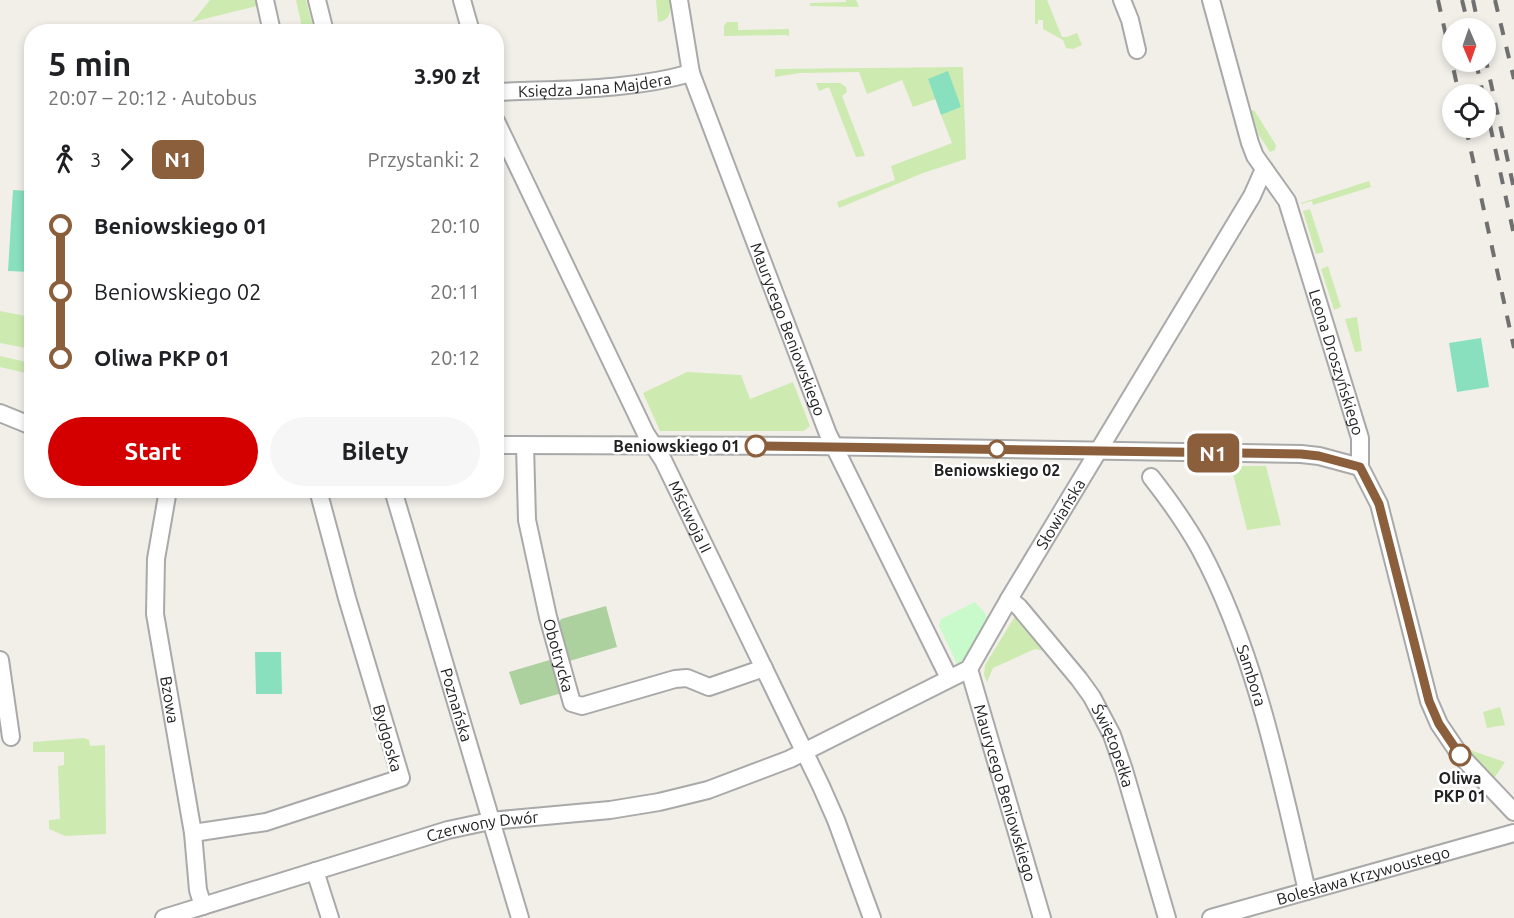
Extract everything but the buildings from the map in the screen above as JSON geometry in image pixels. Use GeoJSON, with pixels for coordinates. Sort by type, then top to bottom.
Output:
{"type":"FeatureCollection","features":[{"type":"Feature","properties":{"kind":"street"},"geometry":{"type":"LineString","coordinates":[[265,0],[270,24]]}},
{"type":"Feature","properties":{"kind":"street"},"geometry":{"type":"LineString","coordinates":[[317,0],[323,24]]}},
{"type":"Feature","properties":{"kind":"street"},"geometry":{"type":"LineString","coordinates":[[462,0],[469,24]]}},
{"type":"Feature","properties":{"kind":"street","name":"Maurycego Beniowskiego"},"geometry":{"type":"LineString","coordinates":[[679,0],[691,73],[828,434],[950,678]]}},
{"type":"Feature","properties":{"kind":"street"},"geometry":{"type":"LineString","coordinates":[[1122,0],[1124,23],[1137,50]]}},
{"type":"Feature","properties":{"kind":"street","name":"Leona Droszyńskiego"},"geometry":{"type":"LineString","coordinates":[[1211,0],[1250,143],[1263,169],[1287,201],[1360,438],[1360,467],[1379,504],[1429,701],[1439,724],[1460,755],[1514,812]]}},
{"type":"Feature","properties":{"kind":"street","name":"Księdza Jana Majdera"},"geometry":{"type":"LineString","coordinates":[[504,92],[627,86],[691,73]]}},
{"type":"Feature","properties":{"kind":"street","name":"Mściwoja II"},"geometry":{"type":"LineString","coordinates":[[504,138],[646,434],[664,462],[804,752],[836,820],[872,918]]}},
{"type":"Feature","properties":{"kind":"street","name":"Słowiańska"},"geometry":{"type":"LineString","coordinates":[[969,669],[1252,196],[1263,169]]}},
{"type":"Feature","properties":{"kind":"street"},"geometry":{"type":"LineString","coordinates":[[0,413],[24,423]]}},
{"type":"Feature","properties":{"kind":"street"},"geometry":{"type":"LineString","coordinates":[[504,445],[1301,454],[1319,456],[1360,467]]}},
{"type":"Feature","properties":{"kind":"street","name":"Obotrycka"},"geometry":{"type":"LineString","coordinates":[[525,445],[527,520],[538,577],[570,700],[575,705],[582,706],[675,679],[687,678],[709,687],[764,668]]}},
{"type":"Feature","properties":{"kind":"street","name":"Sambora"},"geometry":{"type":"LineString","coordinates":[[1151,477],[1174,507],[1199,548],[1226,606],[1263,713],[1307,891]]}},
{"type":"Feature","properties":{"kind":"street","name":"Bzowa"},"geometry":{"type":"LineString","coordinates":[[167,498],[156,559],[155,614],[202,906]]}},
{"type":"Feature","properties":{"kind":"street","name":"Bydgoska"},"geometry":{"type":"LineString","coordinates":[[192,833],[266,822],[400,778],[320,498]]}},
{"type":"Feature","properties":{"kind":"street","name":"Poznańska"},"geometry":{"type":"LineString","coordinates":[[395,498],[520,918]]}},
{"type":"Feature","properties":{"kind":"street","name":"Świętopełka"},"geometry":{"type":"LineString","coordinates":[[1009,599],[1019,607],[1079,679],[1092,697],[1112,735],[1125,770],[1167,918]]}},
{"type":"Feature","properties":{"kind":"street"},"geometry":{"type":"LineString","coordinates":[[0,660],[11,737]]}},
{"type":"Feature","properties":{"kind":"street"},"geometry":{"type":"LineString","coordinates":[[804,752],[969,669]]}},
{"type":"Feature","properties":{"kind":"street","name":"Maurycego Beniowskiego"},"geometry":{"type":"LineString","coordinates":[[969,669],[1042,918]]}},
{"type":"Feature","properties":{"kind":"street","name":"Czerwony Dwór"},"geometry":{"type":"LineString","coordinates":[[164,918],[448,830],[490,821],[610,810],[659,802],[708,790],[804,752]]}},
{"type":"Feature","properties":{"kind":"street","name":"Bolesława Krzywoustego"},"geometry":{"type":"LineString","coordinates":[[1211,918],[1514,833]]}},
{"type":"Feature","properties":{"kind":"street"},"geometry":{"type":"LineString","coordinates":[[315,871],[330,918]]}},
{"type":"Feature","properties":{"kind":"green space"},"geometry":{"type":"Polygon","coordinates":[[[210,0],[260,0],[261,5],[192,22],[210,0]]]}},
{"type":"Feature","properties":{"kind":"green space"},"geometry":{"type":"Polygon","coordinates":[[[296,0],[306,0],[312,24],[301,24],[296,0]]]}},
{"type":"Feature","properties":{"kind":"green space"},"geometry":{"type":"Polygon","coordinates":[[[656,0],[670,0],[668,17],[658,22],[656,0]]]}},
{"type":"Feature","properties":{"kind":"green space"},"geometry":{"type":"Polygon","coordinates":[[[846,0],[856,0],[859,7],[810,6],[810,3],[846,2],[846,0]]]}},
{"type":"Feature","properties":{"kind":"green space"},"geometry":{"type":"Polygon","coordinates":[[[1035,0],[1047,0],[1062,37],[1077,33],[1082,45],[1073,49],[1066,48],[1063,40],[1043,29],[1043,20],[1038,20],[1038,24],[1035,24],[1035,0]]]}},
{"type":"Feature","properties":{"kind":"green space"},"geometry":{"type":"Polygon","coordinates":[[[727,22],[738,22],[738,30],[789,29],[789,37],[787,35],[724,36],[724,26],[727,22]]]}},
{"type":"Feature","properties":{"kind":"green space"},"geometry":{"type":"Polygon","coordinates":[[[963,67],[966,159],[923,173],[839,208],[837,202],[895,180],[891,166],[952,143],[941,115],[961,107],[928,79],[936,99],[913,107],[902,80],[867,94],[859,72],[800,73],[775,77],[775,69],[963,67]]]}},
{"type":"Feature","properties":{"kind":"green space"},"geometry":{"type":"Polygon","coordinates":[[[948,71],[961,107],[941,115],[928,79],[948,71]]]}},
{"type":"Feature","properties":{"kind":"green space"},"geometry":{"type":"Polygon","coordinates":[[[816,83],[840,83],[846,87],[847,92],[842,96],[865,156],[856,157],[829,87],[819,91],[816,83]]]}},
{"type":"Feature","properties":{"kind":"green space"},"geometry":{"type":"Polygon","coordinates":[[[1254,110],[1276,145],[1275,150],[1270,152],[1259,135],[1251,111],[1254,110]]]}},
{"type":"Feature","properties":{"kind":"green space"},"geometry":{"type":"Polygon","coordinates":[[[1369,181],[1371,187],[1313,205],[1312,201],[1301,204],[1301,203],[1369,181]]]}},
{"type":"Feature","properties":{"kind":"green space"},"geometry":{"type":"Polygon","coordinates":[[[13,190],[24,191],[24,272],[8,271],[13,190]]]}},
{"type":"Feature","properties":{"kind":"green space"},"geometry":{"type":"Polygon","coordinates":[[[1310,209],[1324,252],[1316,254],[1303,211],[1310,209]]]}},
{"type":"Feature","properties":{"kind":"green space"},"geometry":{"type":"Polygon","coordinates":[[[1328,266],[1341,307],[1334,310],[1321,269],[1328,266]]]}},
{"type":"Feature","properties":{"kind":"green space"},"geometry":{"type":"Polygon","coordinates":[[[0,311],[24,316],[24,348],[0,343],[0,311]]]}},
{"type":"Feature","properties":{"kind":"green space"},"geometry":{"type":"Polygon","coordinates":[[[1357,317],[1362,351],[1355,352],[1345,319],[1357,317]]]}},
{"type":"Feature","properties":{"kind":"green space"},"geometry":{"type":"Polygon","coordinates":[[[1481,338],[1489,387],[1457,392],[1449,343],[1481,338]]]}},
{"type":"Feature","properties":{"kind":"green space"},"geometry":{"type":"Polygon","coordinates":[[[0,356],[24,361],[24,373],[0,367],[0,356]]]}},
{"type":"Feature","properties":{"kind":"green space"},"geometry":{"type":"Polygon","coordinates":[[[687,372],[741,375],[750,399],[793,382],[810,426],[804,431],[660,431],[643,393],[687,372]]]}},
{"type":"Feature","properties":{"kind":"green space"},"geometry":{"type":"Polygon","coordinates":[[[1231,466],[1266,466],[1281,525],[1247,530],[1231,466]]]}},
{"type":"Feature","properties":{"kind":"green space"},"geometry":{"type":"Polygon","coordinates":[[[975,602],[990,619],[989,624],[959,668],[939,626],[941,619],[975,602]]]}},
{"type":"Feature","properties":{"kind":"green space"},"geometry":{"type":"Polygon","coordinates":[[[606,606],[617,647],[566,662],[557,626],[561,619],[606,606]]]}},
{"type":"Feature","properties":{"kind":"green space"},"geometry":{"type":"Polygon","coordinates":[[[1017,613],[1048,652],[1035,649],[993,668],[987,682],[984,675],[985,665],[1017,613]]]}},
{"type":"Feature","properties":{"kind":"green space"},"geometry":{"type":"Polygon","coordinates":[[[255,652],[281,652],[282,694],[256,694],[255,652]]]}},
{"type":"Feature","properties":{"kind":"green space"},"geometry":{"type":"Polygon","coordinates":[[[553,659],[562,693],[520,705],[509,672],[553,659]]]}},
{"type":"Feature","properties":{"kind":"green space"},"geometry":{"type":"Polygon","coordinates":[[[1500,707],[1505,725],[1487,728],[1483,712],[1500,707]]]}},
{"type":"Feature","properties":{"kind":"green space"},"geometry":{"type":"Polygon","coordinates":[[[84,738],[89,740],[90,746],[105,745],[106,834],[65,836],[49,829],[49,820],[60,819],[58,766],[64,765],[64,752],[33,752],[33,742],[84,738]]]}},
{"type":"Feature","properties":{"kind":"green space"},"geometry":{"type":"Polygon","coordinates":[[[1461,747],[1505,762],[1493,780],[1461,747]]]}},
{"type":"Feature","properties":{"kind":"railway"},"geometry":{"type":"LineString","coordinates":[[1438,0],[1457,84]]}},
{"type":"Feature","properties":{"kind":"railway"},"geometry":{"type":"LineString","coordinates":[[1462,0],[1466,18]]}},
{"type":"Feature","properties":{"kind":"railway"},"geometry":{"type":"LineString","coordinates":[[1473,0],[1477,18]]}},
{"type":"Feature","properties":{"kind":"railway"},"geometry":{"type":"LineString","coordinates":[[1495,0],[1514,79]]}},
{"type":"Feature","properties":{"kind":"railway"},"geometry":{"type":"LineString","coordinates":[[1478,72],[1481,84]]}},
{"type":"Feature","properties":{"kind":"railway"},"geometry":{"type":"LineString","coordinates":[[1488,72],[1514,189]]}},
{"type":"Feature","properties":{"kind":"railway"},"geometry":{"type":"LineString","coordinates":[[1468,138],[1514,348]]}},
{"type":"Feature","properties":{"kind":"railway"},"geometry":{"type":"LineString","coordinates":[[1493,138],[1514,235]]}},
{"type":"Feature","properties":{"kind":"bus line","name":"N1"},"geometry":{"type":"LineString","coordinates":[[756,446],[1301,454],[1319,456],[1360,467],[1379,504],[1429,701],[1439,724],[1460,755]]}},
{"type":"Feature","properties":{"kind":"place","name":"Beniowskiego 01"},"geometry":{"type":"Point","coordinates":[756,446]}},
{"type":"Feature","properties":{"kind":"place","name":"Beniowskiego 02"},"geometry":{"type":"Point","coordinates":[997,449]}},
{"type":"Feature","properties":{"kind":"place","name":"Oliwa PKP 01"},"geometry":{"type":"Point","coordinates":[1460,755]}}]}
